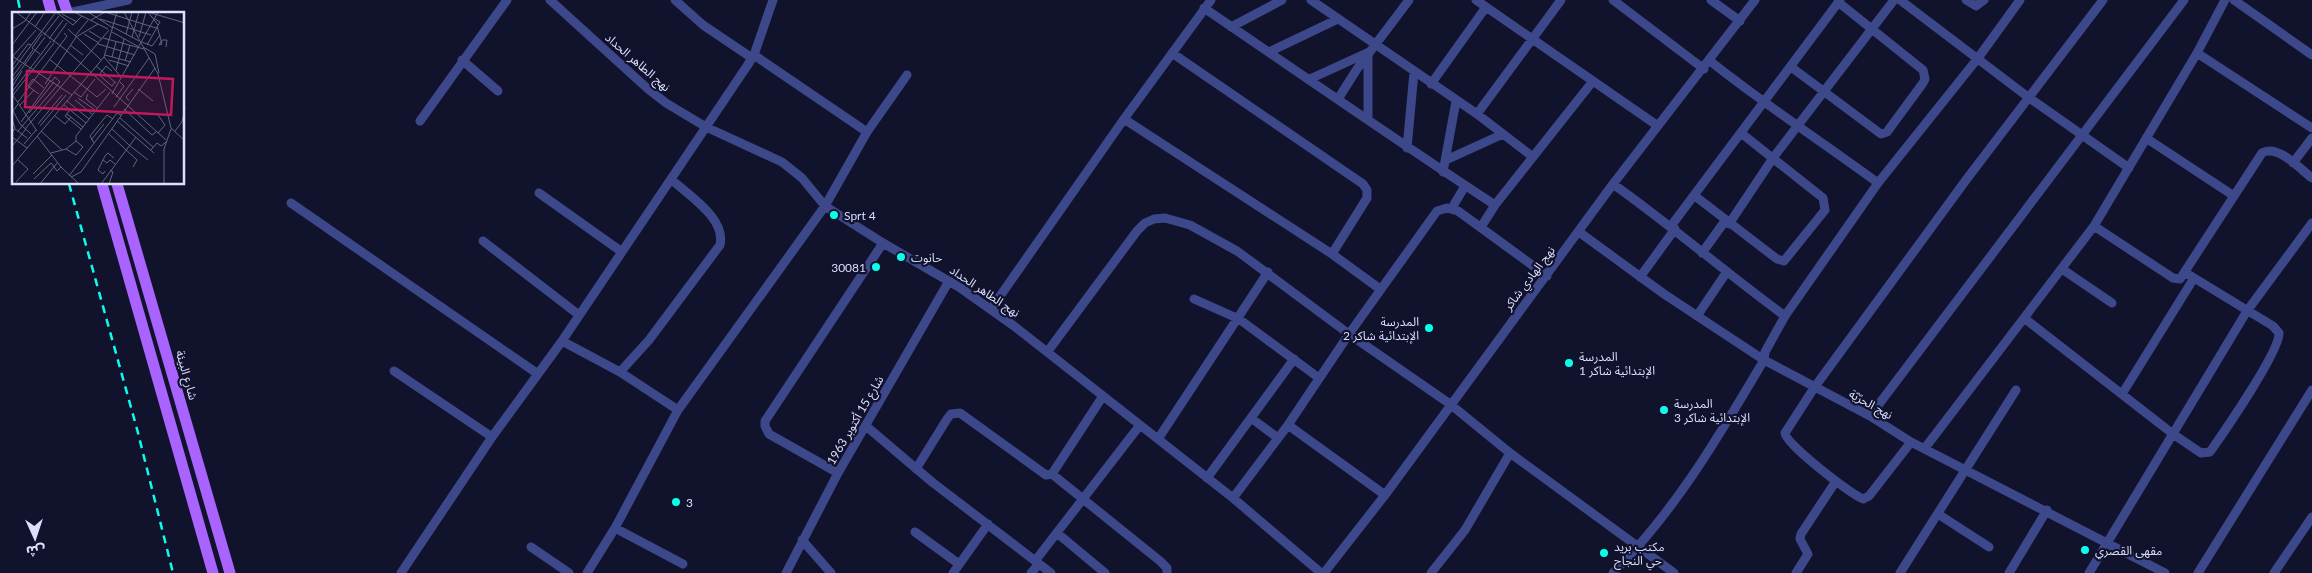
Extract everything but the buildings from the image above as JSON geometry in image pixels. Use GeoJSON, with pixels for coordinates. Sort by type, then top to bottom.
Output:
{"type":"FeatureCollection","features":[{"type":"Feature","properties":{"kind":"main road"},"geometry":{"type":"LineString","coordinates":[[64,0],[68,12]]}},
{"type":"Feature","properties":{"kind":"main road"},"geometry":{"type":"LineString","coordinates":[[102,185],[212,568],[226,560]]}},
{"type":"Feature","properties":{"kind":"main road","name":"شارع البيئة"},"geometry":{"type":"LineString","coordinates":[[117,185],[230,573]]}},
{"type":"Feature","properties":{"kind":"main road"},"geometry":{"type":"LineString","coordinates":[[125,262],[138,258]]}},
{"type":"Feature","properties":{"kind":"main road"},"geometry":{"type":"LineString","coordinates":[[132,286],[145,282]]}},
{"type":"Feature","properties":{"kind":"main road"},"geometry":{"type":"LineString","coordinates":[[154,362],[167,358]]}},
{"type":"Feature","properties":{"kind":"main road"},"geometry":{"type":"LineString","coordinates":[[166,402],[179,399]]}},
{"type":"Feature","properties":{"kind":"main road"},"geometry":{"type":"LineString","coordinates":[[183,466],[197,462]]}},
{"type":"Feature","properties":{"kind":"street"},"geometry":{"type":"LineString","coordinates":[[73,12],[128,0]]}},
{"type":"Feature","properties":{"kind":"street"},"geometry":{"type":"LineString","coordinates":[[420,120],[507,0]]}},
{"type":"Feature","properties":{"kind":"street","name":"نهج الطاهر الحداد"},"geometry":{"type":"LineString","coordinates":[[550,0],[648,89],[706,127],[788,166],[802,178],[825,206],[883,243],[949,281],[1048,351],[1140,426],[1234,498],[1323,573]]}},
{"type":"Feature","properties":{"kind":"street"},"geometry":{"type":"LineString","coordinates":[[675,0],[703,25],[867,132]]}},
{"type":"Feature","properties":{"kind":"street"},"geometry":{"type":"LineString","coordinates":[[401,573],[492,437],[562,341],[753,56],[772,0]]}},
{"type":"Feature","properties":{"kind":"street"},"geometry":{"type":"LineString","coordinates":[[991,309],[1124,119],[1211,0]]}},
{"type":"Feature","properties":{"kind":"street"},"geometry":{"type":"LineString","coordinates":[[1231,27],[1282,0]]}},
{"type":"Feature","properties":{"kind":"street"},"geometry":{"type":"LineString","coordinates":[[1311,0],[1338,19],[1372,51],[1414,72],[1477,114],[1533,156]]}},
{"type":"Feature","properties":{"kind":"street"},"geometry":{"type":"LineString","coordinates":[[1338,99],[1409,0]]}},
{"type":"Feature","properties":{"kind":"street"},"geometry":{"type":"LineString","coordinates":[[1476,0],[1658,126]]}},
{"type":"Feature","properties":{"kind":"street"},"geometry":{"type":"LineString","coordinates":[[1477,114],[1561,0]]}},
{"type":"Feature","properties":{"kind":"street"},"geometry":{"type":"LineString","coordinates":[[1613,0],[1704,69]]}},
{"type":"Feature","properties":{"kind":"street"},"geometry":{"type":"LineString","coordinates":[[1711,0],[1740,20]]}},
{"type":"Feature","properties":{"kind":"street","name":"نهج الهادي شاكر"},"geometry":{"type":"LineString","coordinates":[[1323,573],[1384,495],[1613,184],[1704,69],[1755,0]]}},
{"type":"Feature","properties":{"kind":"street"},"geometry":{"type":"LineString","coordinates":[[1702,253],[1894,0]]}},
{"type":"Feature","properties":{"kind":"street"},"geometry":{"type":"LineString","coordinates":[[1900,0],[2028,97],[2129,168]]}},
{"type":"Feature","properties":{"kind":"street"},"geometry":{"type":"LineString","coordinates":[[1966,0],[1976,6],[1984,0]]}},
{"type":"Feature","properties":{"kind":"street"},"geometry":{"type":"LineString","coordinates":[[1612,573],[1639,546],[1684,490],[1717,441],[1764,360],[1765,352],[1785,316],[1878,183],[1978,58],[2020,0]]}},
{"type":"Feature","properties":{"kind":"street"},"geometry":{"type":"LineString","coordinates":[[1911,442],[1867,499],[1861,498],[1836,481],[1785,437],[1786,429],[1814,388],[2028,97],[2103,0]]}},
{"type":"Feature","properties":{"kind":"street"},"geometry":{"type":"LineString","coordinates":[[1870,416],[2184,0]]}},
{"type":"Feature","properties":{"kind":"street"},"geometry":{"type":"LineString","coordinates":[[1925,448],[2094,226],[2225,0]]}},
{"type":"Feature","properties":{"kind":"street"},"geometry":{"type":"LineString","coordinates":[[2234,0],[2312,55]]}},
{"type":"Feature","properties":{"kind":"street"},"geometry":{"type":"LineString","coordinates":[[1640,277],[1762,102],[1791,67],[1839,1],[1872,30],[1919,66],[1925,74],[1923,83],[1886,132],[1880,134],[1791,67]]}},
{"type":"Feature","properties":{"kind":"street"},"geometry":{"type":"LineString","coordinates":[[1432,84],[1486,7]]}},
{"type":"Feature","properties":{"kind":"street"},"geometry":{"type":"LineString","coordinates":[[1204,8],[1310,79],[1407,148],[1495,205]]}},
{"type":"Feature","properties":{"kind":"street"},"geometry":{"type":"LineString","coordinates":[[1269,52],[1338,19]]}},
{"type":"Feature","properties":{"kind":"street"},"geometry":{"type":"LineString","coordinates":[[1310,79],[1372,51]]}},
{"type":"Feature","properties":{"kind":"street"},"geometry":{"type":"LineString","coordinates":[[1368,120],[1372,51]]}},
{"type":"Feature","properties":{"kind":"street"},"geometry":{"type":"LineString","coordinates":[[2196,52],[2312,128]]}},
{"type":"Feature","properties":{"kind":"street"},"geometry":{"type":"LineString","coordinates":[[1172,53],[1365,187],[1367,198],[1332,254]]}},
{"type":"Feature","properties":{"kind":"street"},"geometry":{"type":"LineString","coordinates":[[462,60],[498,91]]}},
{"type":"Feature","properties":{"kind":"street"},"geometry":{"type":"LineString","coordinates":[[1710,61],[1762,102],[1798,125],[1878,183]]}},
{"type":"Feature","properties":{"kind":"street"},"geometry":{"type":"LineString","coordinates":[[1407,148],[1414,72]]}},
{"type":"Feature","properties":{"kind":"street"},"geometry":{"type":"LineString","coordinates":[[587,573],[615,528],[678,410],[825,206],[867,132],[907,75]]}},
{"type":"Feature","properties":{"kind":"street"},"geometry":{"type":"LineString","coordinates":[[1481,227],[1495,205],[1594,81]]}},
{"type":"Feature","properties":{"kind":"street"},"geometry":{"type":"LineString","coordinates":[[1443,172],[1456,101]]}},
{"type":"Feature","properties":{"kind":"street"},"geometry":{"type":"LineString","coordinates":[[1124,119],[1332,254],[1380,289]]}},
{"type":"Feature","properties":{"kind":"street"},"geometry":{"type":"LineString","coordinates":[[1695,196],[1777,259],[1784,261],[1825,210],[1823,198],[1741,133]]}},
{"type":"Feature","properties":{"kind":"street"},"geometry":{"type":"LineString","coordinates":[[1446,160],[1503,134]]}},
{"type":"Feature","properties":{"kind":"street"},"geometry":{"type":"LineString","coordinates":[[2146,138],[2234,196]]}},
{"type":"Feature","properties":{"kind":"street"},"geometry":{"type":"LineString","coordinates":[[2293,163],[2312,138]]}},
{"type":"Feature","properties":{"kind":"street"},"geometry":{"type":"LineString","coordinates":[[2122,394],[2234,196],[2257,160],[2265,152],[2275,151],[2312,178]]}},
{"type":"Feature","properties":{"kind":"street"},"geometry":{"type":"LineString","coordinates":[[620,372],[644,346],[720,245],[722,237],[719,225],[671,179]]}},
{"type":"Feature","properties":{"kind":"street"},"geometry":{"type":"LineString","coordinates":[[1613,184],[1673,228],[1726,273],[1785,316]]}},
{"type":"Feature","properties":{"kind":"street"},"geometry":{"type":"LineString","coordinates":[[1452,208],[1465,186]]}},
{"type":"Feature","properties":{"kind":"street"},"geometry":{"type":"LineString","coordinates":[[539,193],[622,252]]}},
{"type":"Feature","properties":{"kind":"street"},"geometry":{"type":"LineString","coordinates":[[292,203],[538,374]]}},
{"type":"Feature","properties":{"kind":"street"},"geometry":{"type":"LineString","coordinates":[[1234,498],[1288,425],[1432,216],[1441,209],[1452,208],[1547,276]]}},
{"type":"Feature","properties":{"kind":"street"},"geometry":{"type":"LineString","coordinates":[[1048,351],[1137,231],[1145,223],[1154,219],[1164,218],[1190,225],[1216,238],[1268,272],[1349,334],[1450,404],[1510,453],[1639,546],[1670,572]]}},
{"type":"Feature","properties":{"kind":"street"},"geometry":{"type":"LineString","coordinates":[[2088,573],[2247,311],[2312,223]]}},
{"type":"Feature","properties":{"kind":"street"},"geometry":{"type":"LineString","coordinates":[[2024,318],[2173,434],[2201,453],[2210,452],[2252,386],[2279,339],[2279,333],[2273,326],[2190,276],[2180,279],[2173,278],[2094,226]]}},
{"type":"Feature","properties":{"kind":"street","name":"نهج الحرّيّة"},"geometry":{"type":"LineString","coordinates":[[1579,232],[1640,277],[1764,360],[1870,416],[1911,442],[2047,510],[2165,573]]}},
{"type":"Feature","properties":{"kind":"street"},"geometry":{"type":"LineString","coordinates":[[483,241],[579,315]]}},
{"type":"Feature","properties":{"kind":"street"},"geometry":{"type":"LineString","coordinates":[[838,473],[769,434],[764,426],[765,421],[883,243]]}},
{"type":"Feature","properties":{"kind":"street"},"geometry":{"type":"LineString","coordinates":[[2062,269],[2112,303]]}},
{"type":"Feature","properties":{"kind":"street"},"geometry":{"type":"LineString","coordinates":[[1158,439],[1239,320],[1268,272]]}},
{"type":"Feature","properties":{"kind":"street"},"geometry":{"type":"LineString","coordinates":[[1697,316],[1726,273]]}},
{"type":"Feature","properties":{"kind":"street","name":"شارع 15 أكتوبر 1963"},"geometry":{"type":"LineString","coordinates":[[786,573],[838,473],[949,281]]}},
{"type":"Feature","properties":{"kind":"street"},"geometry":{"type":"LineString","coordinates":[[1194,299],[1239,320],[1319,378]]}},
{"type":"Feature","properties":{"kind":"street"},"geometry":{"type":"LineString","coordinates":[[562,341],[620,372],[678,410]]}},
{"type":"Feature","properties":{"kind":"street"},"geometry":{"type":"LineString","coordinates":[[1208,478],[1294,359]]}},
{"type":"Feature","properties":{"kind":"street"},"geometry":{"type":"LineString","coordinates":[[394,371],[492,437]]}},
{"type":"Feature","properties":{"kind":"street"},"geometry":{"type":"LineString","coordinates":[[1900,573],[2016,390]]}},
{"type":"Feature","properties":{"kind":"street"},"geometry":{"type":"LineString","coordinates":[[2198,573],[2312,390]]}},
{"type":"Feature","properties":{"kind":"street"},"geometry":{"type":"LineString","coordinates":[[916,469],[947,418],[955,413],[966,416],[1046,475],[1052,474],[1103,396]]}},
{"type":"Feature","properties":{"kind":"street"},"geometry":{"type":"LineString","coordinates":[[1251,418],[1278,438]]}},
{"type":"Feature","properties":{"kind":"street"},"geometry":{"type":"LineString","coordinates":[[1288,425],[1384,495]]}},
{"type":"Feature","properties":{"kind":"street"},"geometry":{"type":"LineString","coordinates":[[866,426],[916,469],[1051,573]]}},
{"type":"Feature","properties":{"kind":"street"},"geometry":{"type":"LineString","coordinates":[[1031,573],[1082,499],[1140,426]]}},
{"type":"Feature","properties":{"kind":"street"},"geometry":{"type":"LineString","coordinates":[[1431,573],[1465,530],[1510,453]]}},
{"type":"Feature","properties":{"kind":"street"},"geometry":{"type":"LineString","coordinates":[[1052,474],[1160,561],[1167,568],[1167,573]]}},
{"type":"Feature","properties":{"kind":"street"},"geometry":{"type":"LineString","coordinates":[[1796,573],[1808,554],[1802,542],[1801,534],[1836,481]]}},
{"type":"Feature","properties":{"kind":"street"},"geometry":{"type":"LineString","coordinates":[[2008,573],[2047,510]]}},
{"type":"Feature","properties":{"kind":"street"},"geometry":{"type":"LineString","coordinates":[[1938,514],[1988,547]]}},
{"type":"Feature","properties":{"kind":"street"},"geometry":{"type":"LineString","coordinates":[[2274,573],[2312,517]]}},
{"type":"Feature","properties":{"kind":"street"},"geometry":{"type":"LineString","coordinates":[[953,573],[988,524]]}},
{"type":"Feature","properties":{"kind":"street"},"geometry":{"type":"LineString","coordinates":[[615,528],[683,564]]}},
{"type":"Feature","properties":{"kind":"street"},"geometry":{"type":"LineString","coordinates":[[915,532],[959,564]]}},
{"type":"Feature","properties":{"kind":"street"},"geometry":{"type":"LineString","coordinates":[[1057,533],[1105,573]]}},
{"type":"Feature","properties":{"kind":"street"},"geometry":{"type":"LineString","coordinates":[[802,540],[832,573]]}},
{"type":"Feature","properties":{"kind":"street"},"geometry":{"type":"LineString","coordinates":[[530,547],[569,573]]}},
{"type":"Feature","properties":{"kind":"railway"},"geometry":{"type":"LineString","coordinates":[[18,0],[21,12]]}},
{"type":"Feature","properties":{"kind":"railway"},"geometry":{"type":"LineString","coordinates":[[69,185],[137,429],[173,573]]}},
{"type":"Feature","properties":{"kind":"place","name":"Sprt 4"},"geometry":{"type":"Point","coordinates":[834,215]}},
{"type":"Feature","properties":{"kind":"place","name":"حانوت"},"geometry":{"type":"Point","coordinates":[901,257]}},
{"type":"Feature","properties":{"kind":"place","name":"30081"},"geometry":{"type":"Point","coordinates":[876,267]}},
{"type":"Feature","properties":{"kind":"place","name":"المدرسة الإبتدائية شاكر 2"},"geometry":{"type":"Point","coordinates":[1429,328]}},
{"type":"Feature","properties":{"kind":"place","name":"المدرسة الإبتدائية شاكر 1"},"geometry":{"type":"Point","coordinates":[1569,363]}},
{"type":"Feature","properties":{"kind":"place","name":"المدرسة الإبتدائية شاكر 3"},"geometry":{"type":"Point","coordinates":[1664,410]}},
{"type":"Feature","properties":{"kind":"place","name":"3"},"geometry":{"type":"Point","coordinates":[676,502]}},
{"type":"Feature","properties":{"kind":"place","name":"مقهى القصري"},"geometry":{"type":"Point","coordinates":[2085,550]}},
{"type":"Feature","properties":{"kind":"place","name":"مكتب بريد حي النجاح"},"geometry":{"type":"Point","coordinates":[1604,553]}}]}
